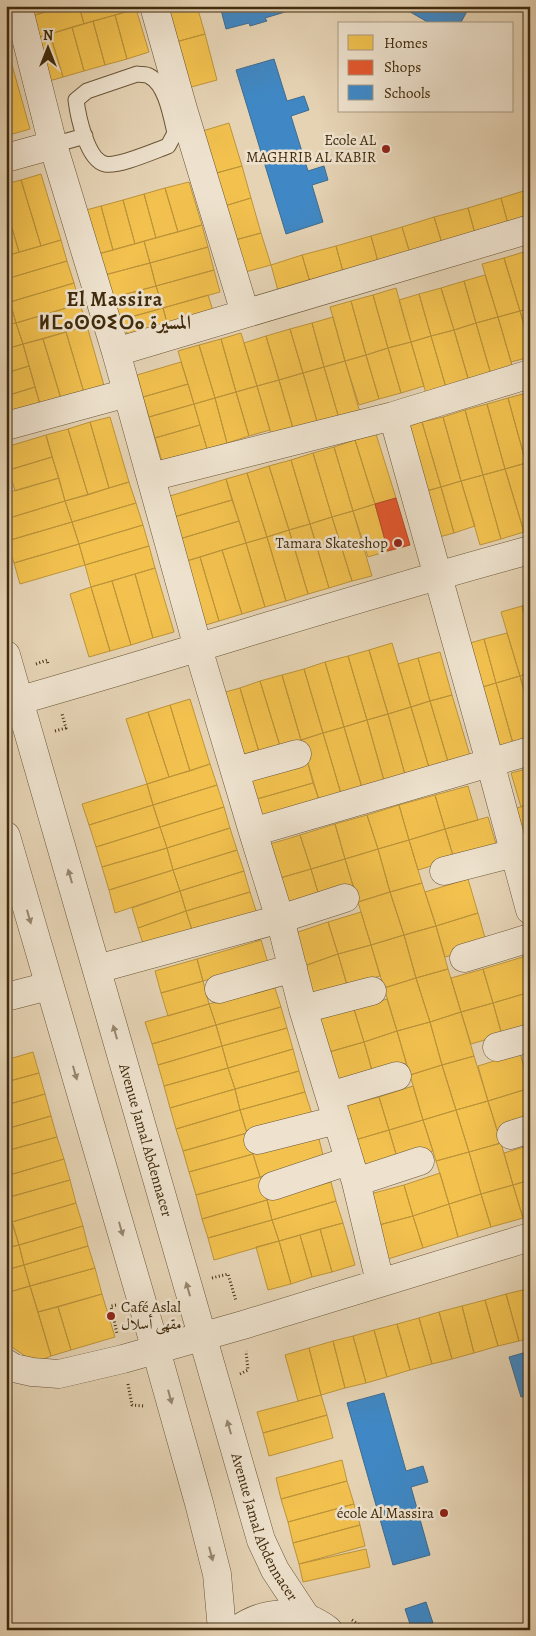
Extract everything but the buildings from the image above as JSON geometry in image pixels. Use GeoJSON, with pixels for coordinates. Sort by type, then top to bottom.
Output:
{"type":"FeatureCollection","features":[{"type":"Feature","properties":{"kind":"street"},"geometry":{"type":"LineString","coordinates":[[18,6],[53,145],[116,352],[198,648],[280,919],[302,1009],[352,1171],[380,1282]]}},
{"type":"Feature","properties":{"kind":"street"},"geometry":{"type":"LineString","coordinates":[[154,6],[175,104],[245,313]]}},
{"type":"Feature","properties":{"kind":"street"},"geometry":{"type":"LineString","coordinates":[[6,158],[53,145]]}},
{"type":"Feature","properties":{"kind":"street"},"geometry":{"type":"LineString","coordinates":[[116,352],[530,229]]}},
{"type":"Feature","properties":{"kind":"street"},"geometry":{"type":"LineString","coordinates":[[151,477],[393,416],[530,374]]}},
{"type":"Feature","properties":{"kind":"street"},"geometry":{"type":"LineString","coordinates":[[6,426],[127,393]]}},
{"type":"Feature","properties":{"kind":"street"},"geometry":{"type":"LineString","coordinates":[[393,416],[490,762],[522,851],[530,910]]}},
{"type":"Feature","properties":{"kind":"street"},"geometry":{"type":"LineString","coordinates":[[13,702],[437,575],[530,550]]}},
{"type":"Feature","properties":{"kind":"street","name":"Avenue Jamal Abdennacer"},"geometry":{"type":"LineString","coordinates":[[6,655],[13,702],[97,969],[262,1540],[274,1570],[317,1623]]}},
{"type":"Feature","properties":{"kind":"street"},"geometry":{"type":"LineString","coordinates":[[253,832],[530,751]]}},
{"type":"Feature","properties":{"kind":"street"},"geometry":{"type":"LineString","coordinates":[[236,770],[297,754]]}},
{"type":"Feature","properties":{"kind":"street"},"geometry":{"type":"LineString","coordinates":[[6,836],[199,1503],[217,1574],[222,1630]]}},
{"type":"Feature","properties":{"kind":"street"},"geometry":{"type":"LineString","coordinates":[[444,871],[522,851]]}},
{"type":"Feature","properties":{"kind":"street"},"geometry":{"type":"LineString","coordinates":[[97,969],[280,919],[345,898]]}},
{"type":"Feature","properties":{"kind":"street"},"geometry":{"type":"LineString","coordinates":[[464,958],[530,938]]}},
{"type":"Feature","properties":{"kind":"street"},"geometry":{"type":"LineString","coordinates":[[219,989],[293,968]]}},
{"type":"Feature","properties":{"kind":"street"},"geometry":{"type":"LineString","coordinates":[[6,997],[49,986]]}},
{"type":"Feature","properties":{"kind":"street"},"geometry":{"type":"LineString","coordinates":[[302,1009],[372,991]]}},
{"type":"Feature","properties":{"kind":"street"},"geometry":{"type":"LineString","coordinates":[[497,1046],[530,1038]]}},
{"type":"Feature","properties":{"kind":"street"},"geometry":{"type":"LineString","coordinates":[[258,1140],[333,1108],[397,1076]]}},
{"type":"Feature","properties":{"kind":"street"},"geometry":{"type":"LineString","coordinates":[[273,1186],[352,1171],[420,1162]]}},
{"type":"Feature","properties":{"kind":"street"},"geometry":{"type":"LineString","coordinates":[[6,1363],[14,1368],[32,1372],[59,1374],[156,1350],[530,1237]]}},
{"type":"Feature","properties":{"kind":"street"},"geometry":{"type":"LineString","coordinates":[[237,1630],[246,1623],[260,1617],[275,1614],[290,1614],[317,1623]]}},
{"type":"Feature","properties":{"kind":"lane"},"geometry":{"type":"LineString","coordinates":[[137,74],[149,76],[158,83],[165,95],[175,104],[175,133],[168,146],[121,162],[105,164],[94,158],[85,136],[76,100],[87,91],[137,74]]}},
{"type":"Feature","properties":{"kind":"lane"},"geometry":{"type":"LineString","coordinates":[[53,145],[85,136]]}},
{"type":"Feature","properties":{"kind":"place","name":"Ecole AL MAGHRIB AL KABIR"},"geometry":{"type":"Point","coordinates":[386,149]}},
{"type":"Feature","properties":{"kind":"place","name":"Tamara Skateshop"},"geometry":{"type":"Point","coordinates":[398,543]}},
{"type":"Feature","properties":{"kind":"place","name":"Café Aslal مقهى أسلال"},"geometry":{"type":"Point","coordinates":[111,1316]}},
{"type":"Feature","properties":{"kind":"place","name":"école Al Massira"},"geometry":{"type":"Point","coordinates":[444,1513]}},
{"type":"Feature","properties":{"kind":"district","name":"El Massira ⵍⵎⴰⵙⵙⵉⵔⴰ المسيرة"},"geometry":{"type":"Point","coordinates":[115,310]}}]}
